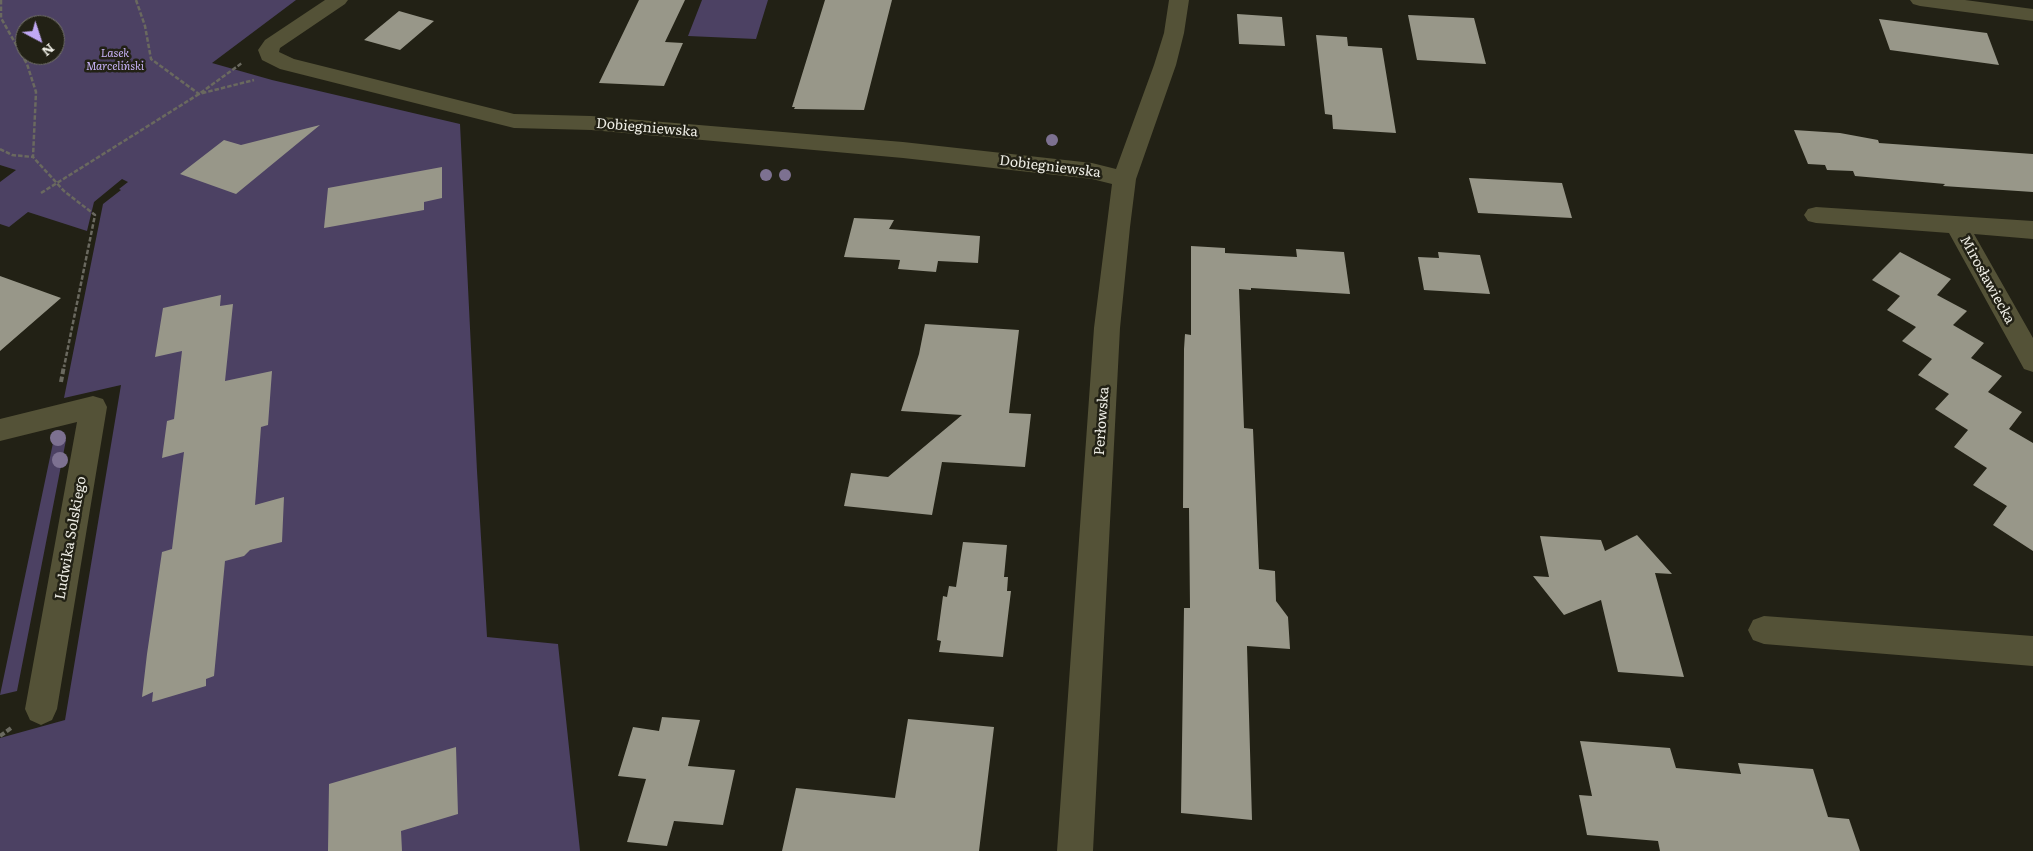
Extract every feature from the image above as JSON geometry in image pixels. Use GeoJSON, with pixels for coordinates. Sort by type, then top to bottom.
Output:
{"type":"FeatureCollection","features":[{"type":"Feature","properties":{"kind":"street"},"geometry":{"type":"LineString","coordinates":[[272,44],[338,0]]}},
{"type":"Feature","properties":{"kind":"street","name":"Perłowska"},"geometry":{"type":"LineString","coordinates":[[1075,851],[1107,328],[1124,178],[1165,65],[1174,33],[1179,0]]}},
{"type":"Feature","properties":{"kind":"street"},"geometry":{"type":"LineString","coordinates":[[1920,0],[2033,16]]}},
{"type":"Feature","properties":{"kind":"street","name":"Dobiegniewska"},"geometry":{"type":"LineString","coordinates":[[272,44],[268,50],[269,55],[282,62],[514,121],[592,123],[903,150],[1092,171],[1124,178]]}},
{"type":"Feature","properties":{"kind":"street","name":"Mirosławiecka"},"geometry":{"type":"LineString","coordinates":[[1816,215],[2033,230]]}},
{"type":"Feature","properties":{"kind":"street","name":"Mirosławiecka"},"geometry":{"type":"LineString","coordinates":[[1956,224],[2033,362]]}},
{"type":"Feature","properties":{"kind":"street"},"geometry":{"type":"LineString","coordinates":[[0,430],[56,403]]}},
{"type":"Feature","properties":{"kind":"street","name":"Ludwika Solskiego"},"geometry":{"type":"LineString","coordinates":[[41,709],[93,407],[56,403]]}},
{"type":"Feature","properties":{"kind":"street"},"geometry":{"type":"LineString","coordinates":[[1764,630],[2033,651]]}},
{"type":"Feature","properties":{"kind":"path"},"geometry":{"type":"LineString","coordinates":[[1,0],[0,18],[27,64],[36,92],[33,157]]}},
{"type":"Feature","properties":{"kind":"path"},"geometry":{"type":"LineString","coordinates":[[136,0],[151,58],[199,94]]}},
{"type":"Feature","properties":{"kind":"path"},"geometry":{"type":"LineString","coordinates":[[41,193],[199,94],[236,66],[272,44]]}},
{"type":"Feature","properties":{"kind":"path"},"geometry":{"type":"LineString","coordinates":[[0,149],[12,155],[33,157],[64,191],[96,215],[56,403]]}},
{"type":"Feature","properties":{"kind":"green space","name":"Lasek Marceliński"},"geometry":{"type":"Polygon","coordinates":[[[0,0],[296,0],[212,63],[272,80],[460,124],[487,637],[558,644],[580,851],[0,851],[0,738],[65,720],[121,385],[64,398],[103,204],[128,182],[122,179],[94,202],[87,231],[28,212],[9,227],[0,224],[0,182],[16,170],[0,165],[0,0]]]}},
{"type":"Feature","properties":{"kind":"green space"},"geometry":{"type":"Polygon","coordinates":[[[702,0],[768,0],[756,39],[688,36],[702,0]]]}},
{"type":"Feature","properties":{"kind":"green space"},"geometry":{"type":"Polygon","coordinates":[[[66,440],[17,691],[0,695],[53,443],[66,440]]]}},
{"type":"Feature","properties":{"kind":"building"},"geometry":{"type":"Polygon","coordinates":[[[639,0],[685,0],[665,42],[683,43],[664,86],[599,83],[639,0]]]}},
{"type":"Feature","properties":{"kind":"building"},"geometry":{"type":"Polygon","coordinates":[[[825,0],[892,0],[864,110],[794,109],[795,107],[792,107],[825,0]]]}},
{"type":"Feature","properties":{"kind":"building"},"geometry":{"type":"Polygon","coordinates":[[[399,11],[434,21],[400,50],[364,40],[399,11]]]}},
{"type":"Feature","properties":{"kind":"building"},"geometry":{"type":"Polygon","coordinates":[[[1237,14],[1282,17],[1285,46],[1239,44],[1237,14]]]}},
{"type":"Feature","properties":{"kind":"building"},"geometry":{"type":"Polygon","coordinates":[[[1408,15],[1474,18],[1486,64],[1417,60],[1408,15]]]}},
{"type":"Feature","properties":{"kind":"building"},"geometry":{"type":"Polygon","coordinates":[[[1879,19],[1987,33],[1999,65],[1890,50],[1879,19]]]}},
{"type":"Feature","properties":{"kind":"building"},"geometry":{"type":"Polygon","coordinates":[[[1316,35],[1347,37],[1348,46],[1382,48],[1396,133],[1333,129],[1332,115],[1325,114],[1316,35]]]}},
{"type":"Feature","properties":{"kind":"building"},"geometry":{"type":"Polygon","coordinates":[[[320,125],[236,194],[180,174],[224,140],[241,145],[320,125]]]}},
{"type":"Feature","properties":{"kind":"building"},"geometry":{"type":"Polygon","coordinates":[[[1794,130],[1840,133],[1878,140],[1879,143],[2033,154],[2033,192],[1943,186],[1945,184],[1855,176],[1853,171],[1827,170],[1825,165],[1808,164],[1794,130]]]}},
{"type":"Feature","properties":{"kind":"building"},"geometry":{"type":"Polygon","coordinates":[[[442,167],[442,198],[424,202],[424,210],[324,228],[328,188],[442,167]]]}},
{"type":"Feature","properties":{"kind":"building"},"geometry":{"type":"Polygon","coordinates":[[[1469,178],[1562,183],[1572,218],[1478,213],[1469,178]]]}},
{"type":"Feature","properties":{"kind":"building"},"geometry":{"type":"Polygon","coordinates":[[[854,218],[894,220],[889,229],[980,236],[978,263],[938,261],[936,272],[898,269],[900,260],[844,257],[854,218]]]}},
{"type":"Feature","properties":{"kind":"building"},"geometry":{"type":"Polygon","coordinates":[[[1191,246],[1225,248],[1225,253],[1297,257],[1296,249],[1344,252],[1350,294],[1251,288],[1251,290],[1239,289],[1244,428],[1253,429],[1259,569],[1275,571],[1276,601],[1288,617],[1290,649],[1247,646],[1252,820],[1181,813],[1184,608],[1190,608],[1189,508],[1183,508],[1184,349],[1185,334],[1191,335],[1191,246]]]}},
{"type":"Feature","properties":{"kind":"building"},"geometry":{"type":"Polygon","coordinates":[[[1438,252],[1480,255],[1490,294],[1424,290],[1418,257],[1439,258],[1438,252]]]}},
{"type":"Feature","properties":{"kind":"building"},"geometry":{"type":"Polygon","coordinates":[[[1900,252],[1951,279],[1937,295],[1967,311],[1953,325],[1984,343],[1971,358],[2002,376],[1988,392],[2022,412],[2009,429],[2033,443],[2033,551],[1993,525],[2007,506],[1973,485],[1987,468],[1954,447],[1968,430],[1935,409],[1949,394],[1918,375],[1932,359],[1902,341],[1916,327],[1887,310],[1900,296],[1872,280],[1900,252]]]}},
{"type":"Feature","properties":{"kind":"building"},"geometry":{"type":"Polygon","coordinates":[[[0,276],[61,298],[0,351],[0,276]]]}},
{"type":"Feature","properties":{"kind":"building"},"geometry":{"type":"Polygon","coordinates":[[[221,295],[220,306],[233,304],[225,381],[272,371],[268,425],[261,427],[255,505],[284,497],[282,542],[250,550],[244,556],[225,561],[214,676],[206,679],[206,686],[152,702],[153,692],[142,697],[147,654],[162,552],[172,549],[184,452],[162,458],[167,421],[174,419],[182,351],[155,357],[163,308],[221,295]]]}},
{"type":"Feature","properties":{"kind":"building"},"geometry":{"type":"Polygon","coordinates":[[[925,324],[1019,330],[1009,413],[1031,414],[1025,467],[942,462],[932,515],[844,506],[851,473],[888,477],[962,415],[901,411],[919,354],[925,324]]]}},
{"type":"Feature","properties":{"kind":"building"},"geometry":{"type":"Polygon","coordinates":[[[1637,535],[1672,574],[1655,573],[1684,677],[1618,672],[1601,600],[1564,615],[1533,576],[1549,577],[1540,536],[1601,540],[1605,551],[1637,535]]]}},
{"type":"Feature","properties":{"kind":"building"},"geometry":{"type":"Polygon","coordinates":[[[963,542],[1007,545],[1004,577],[1008,577],[1007,591],[1011,591],[1003,657],[939,652],[941,641],[937,640],[943,596],[947,597],[949,586],[956,587],[963,542]]]}},
{"type":"Feature","properties":{"kind":"building"},"geometry":{"type":"Polygon","coordinates":[[[662,717],[700,720],[688,766],[735,770],[723,825],[674,821],[667,846],[627,842],[646,779],[618,776],[633,727],[659,731],[662,717]]]}},
{"type":"Feature","properties":{"kind":"building"},"geometry":{"type":"Polygon","coordinates":[[[908,719],[994,727],[979,851],[782,851],[796,788],[895,798],[908,719]]]}},
{"type":"Feature","properties":{"kind":"building"},"geometry":{"type":"Polygon","coordinates":[[[1580,741],[1670,748],[1676,768],[1741,774],[1738,763],[1813,769],[1828,817],[1849,819],[1860,851],[1660,851],[1658,841],[1587,835],[1579,795],[1592,796],[1580,741]]]}},
{"type":"Feature","properties":{"kind":"building"},"geometry":{"type":"Polygon","coordinates":[[[456,747],[458,814],[401,831],[402,851],[328,851],[329,784],[456,747]]]}}]}
